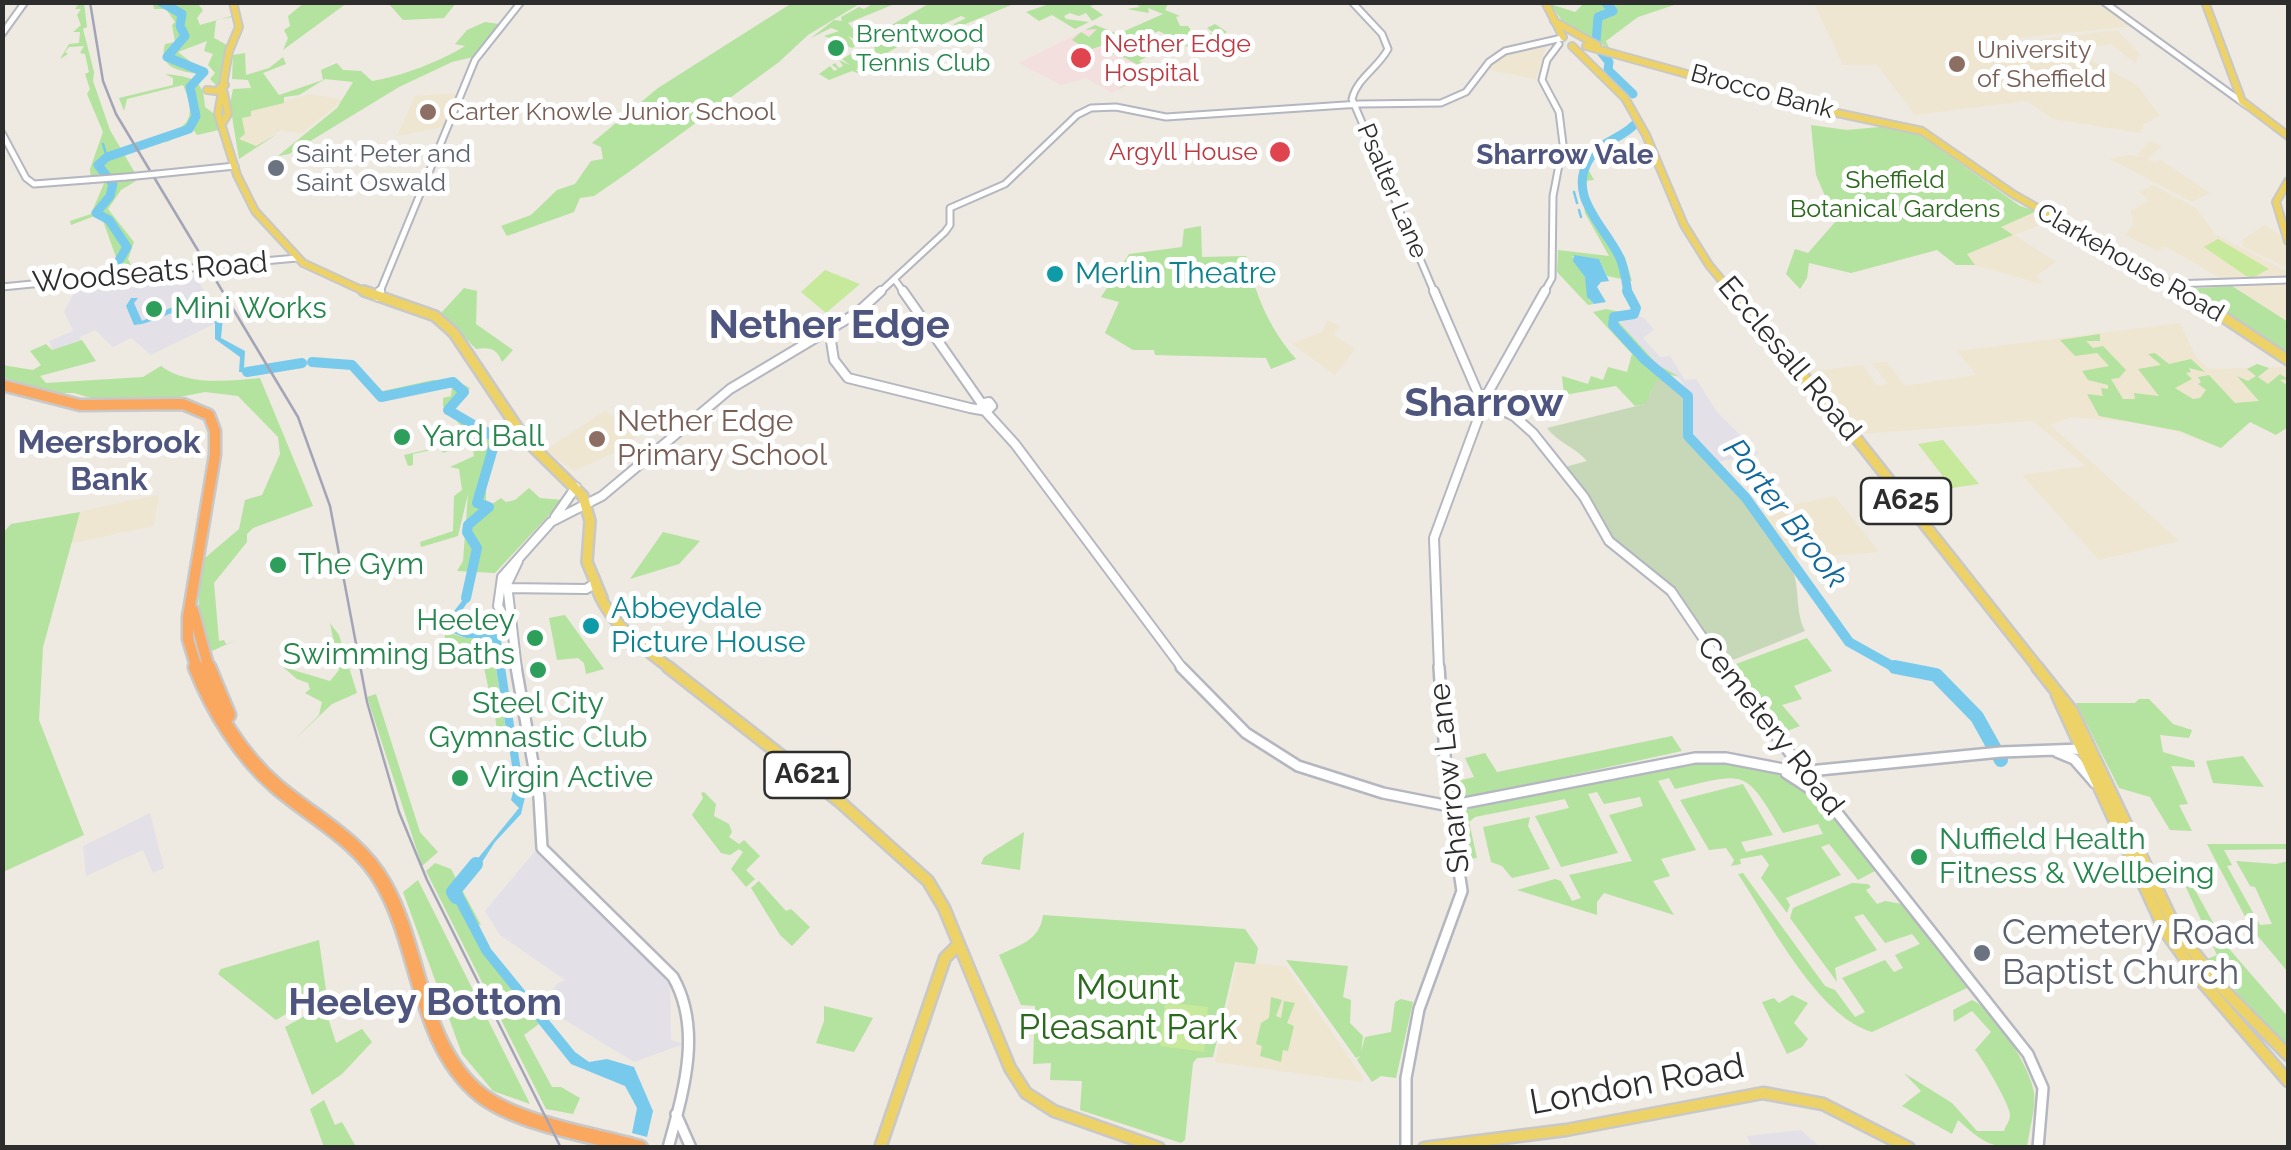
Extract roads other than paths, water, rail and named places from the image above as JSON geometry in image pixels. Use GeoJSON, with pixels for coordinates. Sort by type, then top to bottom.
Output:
{"type":"FeatureCollection","features":[{"type":"Feature","properties":{"kind":"highway"},"geometry":{"type":"LineString","coordinates":[[2,385],[78,405],[180,404],[197,407],[210,416],[214,432],[213,468],[190,596],[200,647],[234,731],[256,768],[350,845],[377,873],[392,898],[438,1030],[475,1093],[511,1112],[633,1146]]}},
{"type":"Feature","properties":{"kind":"main road"},"geometry":{"type":"LineString","coordinates":[[232,2],[239,27],[230,51],[224,104],[235,166],[256,211],[297,258],[374,296],[435,316],[447,325],[470,352],[525,439],[576,487],[587,503],[587,562],[595,582]]}},
{"type":"Feature","properties":{"kind":"main road","name":"A625"},"geometry":{"type":"LineString","coordinates":[[1545,2],[1561,40]]}},
{"type":"Feature","properties":{"kind":"main road"},"geometry":{"type":"LineString","coordinates":[[2204,2],[2244,103],[2288,136]]}},
{"type":"Feature","properties":{"kind":"main road","name":"A625"},"geometry":{"type":"LineString","coordinates":[[1554,21],[1587,48]]}},
{"type":"Feature","properties":{"kind":"main road"},"geometry":{"type":"LineString","coordinates":[[1561,40],[1572,32]]}},
{"type":"Feature","properties":{"kind":"main road","name":"Ecclesall Road"},"geometry":{"type":"LineString","coordinates":[[1561,40],[1587,48],[1622,94],[1640,123],[1684,225],[1709,265],[1856,438],[2072,711],[2174,935]]}},
{"type":"Feature","properties":{"kind":"main road","name":"Brocco Bank"},"geometry":{"type":"LineString","coordinates":[[1587,48],[1604,49],[1784,101],[1922,131]]}},
{"type":"Feature","properties":{"kind":"main road"},"geometry":{"type":"LineString","coordinates":[[207,90],[216,91],[224,104]]}},
{"type":"Feature","properties":{"kind":"main road","name":"Clarkehouse Road"},"geometry":{"type":"LineString","coordinates":[[1922,131],[2076,233],[2173,284],[2288,360]]}},
{"type":"Feature","properties":{"kind":"main road"},"geometry":{"type":"LineString","coordinates":[[2288,181],[2276,202],[2288,240]]}},
{"type":"Feature","properties":{"kind":"main road","name":"A621"},"geometry":{"type":"LineString","coordinates":[[595,582],[614,619],[633,639],[714,699],[904,856],[934,888],[959,944]]}},
{"type":"Feature","properties":{"kind":"main road","name":"Ecclesall Road"},"geometry":{"type":"LineString","coordinates":[[2056,693],[2098,787],[2174,935]]}},
{"type":"Feature","properties":{"kind":"main road","name":"A625"},"geometry":{"type":"LineString","coordinates":[[2174,935],[2288,1055]]}},
{"type":"Feature","properties":{"kind":"main road","name":"A625"},"geometry":{"type":"LineString","coordinates":[[2174,935],[2288,1081]]}},
{"type":"Feature","properties":{"kind":"main road"},"geometry":{"type":"LineString","coordinates":[[880,1148],[945,958],[959,944],[1010,1068],[1026,1093],[1064,1116],[1159,1148]]}},
{"type":"Feature","properties":{"kind":"main road","name":"London Road"},"geometry":{"type":"LineString","coordinates":[[1424,1148],[1566,1130],[1764,1093],[1824,1104],[1909,1148]]}},
{"type":"Feature","properties":{"kind":"street"},"geometry":{"type":"LineString","coordinates":[[2,34],[25,2]]}},
{"type":"Feature","properties":{"kind":"street"},"geometry":{"type":"LineString","coordinates":[[374,296],[386,284],[475,60],[521,2]]}},
{"type":"Feature","properties":{"kind":"street","name":"Psalter Lane"},"geometry":{"type":"LineString","coordinates":[[1352,2],[1382,34],[1388,49],[1380,64],[1354,86],[1354,104],[1484,402]]}},
{"type":"Feature","properties":{"kind":"street"},"geometry":{"type":"LineString","coordinates":[[2104,2],[2244,103]]}},
{"type":"Feature","properties":{"kind":"street"},"geometry":{"type":"LineString","coordinates":[[549,524],[618,484],[730,389],[857,313],[948,228],[950,208],[1003,186],[1078,114],[1095,108],[1181,117],[1354,104],[1440,103],[1466,92],[1497,56],[1521,46],[1561,40]]}},
{"type":"Feature","properties":{"kind":"street","name":"Sharrow Lane"},"geometry":{"type":"LineString","coordinates":[[1406,1148],[1406,1078],[1419,1009],[1462,890],[1449,806],[1440,702],[1434,538],[1484,402],[1552,278],[1553,196],[1562,152],[1556,105],[1542,80],[1547,60],[1561,40]]}},
{"type":"Feature","properties":{"kind":"street"},"geometry":{"type":"LineString","coordinates":[[2,133],[26,178],[34,183],[235,166]]}},
{"type":"Feature","properties":{"kind":"street","name":"Woodseats Road"},"geometry":{"type":"LineString","coordinates":[[2,286],[297,258]]}},
{"type":"Feature","properties":{"kind":"street"},"geometry":{"type":"LineString","coordinates":[[895,280],[1184,670],[1210,700],[1275,753],[1307,770],[1372,790],[1449,806],[1695,758],[1726,758],[1804,772],[1997,752],[2080,748],[2094,755]]}},
{"type":"Feature","properties":{"kind":"street"},"geometry":{"type":"LineString","coordinates":[[2173,284],[2288,280]]}},
{"type":"Feature","properties":{"kind":"street"},"geometry":{"type":"LineString","coordinates":[[829,328],[835,362],[848,378],[965,406],[985,406]]}},
{"type":"Feature","properties":{"kind":"street","name":"Cemetery Road"},"geometry":{"type":"LineString","coordinates":[[1484,402],[1526,426],[1584,497],[1609,541],[1671,591],[1722,666],[2036,1066],[2043,1092],[2038,1148]]}},
{"type":"Feature","properties":{"kind":"street"},"geometry":{"type":"LineString","coordinates":[[508,625],[498,606],[504,584],[520,557],[576,487]]}},
{"type":"Feature","properties":{"kind":"street"},"geometry":{"type":"LineString","coordinates":[[508,606],[517,595],[529,591],[595,582]]}},
{"type":"Feature","properties":{"kind":"street"},"geometry":{"type":"LineString","coordinates":[[504,584],[529,591]]}},
{"type":"Feature","properties":{"kind":"street"},"geometry":{"type":"LineString","coordinates":[[504,584],[539,797],[544,852],[667,970],[684,992],[691,1024],[668,1148]]}},
{"type":"Feature","properties":{"kind":"street","name":"Ecclesall Road"},"geometry":{"type":"LineString","coordinates":[[2054,750],[2076,761],[2098,787]]}},
{"type":"Feature","properties":{"kind":"street"},"geometry":{"type":"LineString","coordinates":[[1780,768],[1825,798]]}},
{"type":"Feature","properties":{"kind":"street"},"geometry":{"type":"LineString","coordinates":[[676,1114],[691,1148]]}},
{"type":"Feature","properties":{"kind":"water"},"geometry":{"type":"Polygon","coordinates":[[[1574,255],[1599,259],[1609,281],[1597,287],[1606,302],[1594,304],[1587,297],[1585,277],[1573,261],[1574,255]]]}},
{"type":"Feature","properties":{"kind":"water"},"geometry":{"type":"Polygon","coordinates":[[[131,298],[138,298],[134,303],[142,321],[179,304],[211,302],[223,317],[221,338],[245,351],[244,368],[258,369],[261,374],[239,372],[240,357],[215,339],[215,323],[206,309],[185,309],[134,325],[126,306],[131,298]]]}},
{"type":"Feature","properties":{"kind":"water"},"geometry":{"type":"Polygon","coordinates":[[[465,584],[473,585],[469,600],[453,624],[467,633],[500,634],[525,797],[521,814],[495,842],[470,881],[466,873],[519,808],[511,800],[515,784],[492,643],[488,638],[466,638],[448,631],[447,620],[462,601],[465,584]]]}},
{"type":"Feature","properties":{"kind":"water"},"geometry":{"type":"Polygon","coordinates":[[[458,884],[491,949],[575,1052],[589,1062],[607,1059],[634,1067],[653,1111],[647,1137],[632,1133],[637,1108],[625,1086],[571,1064],[482,953],[451,894],[458,884]]]}},
{"type":"Feature","properties":{"kind":"waterway"},"geometry":{"type":"LineString","coordinates":[[131,277],[117,264],[127,247],[109,220],[96,213],[110,196],[113,184],[98,165],[107,157],[189,129],[196,116],[190,87],[204,72],[167,57],[185,36],[180,26],[182,14],[161,2]]}},
{"type":"Feature","properties":{"kind":"waterway","name":"Porter Brook"},"geometry":{"type":"LineString","coordinates":[[1596,42],[1598,17],[1613,11],[1605,2]]}},
{"type":"Feature","properties":{"kind":"waterway","name":"Porter Brook"},"geometry":{"type":"LineString","coordinates":[[1600,51],[1609,62],[1608,70],[1633,94]]}},
{"type":"Feature","properties":{"kind":"waterway","name":"Porter Brook"},"geometry":{"type":"LineString","coordinates":[[1628,292],[1621,261],[1590,209],[1582,184],[1594,153],[1634,125]]}},
{"type":"Feature","properties":{"kind":"waterway"},"geometry":{"type":"LineString","coordinates":[[103,144],[107,157]]}},
{"type":"Feature","properties":{"kind":"waterway"},"geometry":{"type":"LineString","coordinates":[[1574,192],[1577,203]]}},
{"type":"Feature","properties":{"kind":"waterway"},"geometry":{"type":"LineString","coordinates":[[1579,210],[1581,217]]}},
{"type":"Feature","properties":{"kind":"waterway","name":"Porter Brook"},"geometry":{"type":"LineString","coordinates":[[1628,292],[1636,308],[1634,314],[1614,317],[1613,325],[1644,359],[1688,396],[1688,436],[1746,498],[1849,642],[1892,666],[1907,669]]}},
{"type":"Feature","properties":{"kind":"waterway"},"geometry":{"type":"LineString","coordinates":[[312,362],[352,365],[381,397],[453,382],[464,392],[448,410],[496,438],[477,503],[489,507],[468,525],[467,532],[477,548],[466,598]]}},
{"type":"Feature","properties":{"kind":"waterway"},"geometry":{"type":"LineString","coordinates":[[247,372],[302,363]]}},
{"type":"Feature","properties":{"kind":"waterway","name":"Porter Brook"},"geometry":{"type":"LineString","coordinates":[[1895,667],[1936,675],[1977,717],[2001,760]]}},
{"type":"Feature","properties":{"kind":"waterway"},"geometry":{"type":"LineString","coordinates":[[456,897],[453,892],[476,864]]}},
{"type":"Feature","properties":{"kind":"railway"},"geometry":{"type":"LineString","coordinates":[[90,2],[103,81],[116,114],[298,417],[330,506],[367,702],[399,812],[427,880],[561,1148]]}},
{"type":"Feature","properties":{"kind":"place","name":"Brentwood Tennis Club"},"geometry":{"type":"Point","coordinates":[836,48]}},
{"type":"Feature","properties":{"kind":"place","name":"Nether Edge Hospital"},"geometry":{"type":"Point","coordinates":[1081,58]}},
{"type":"Feature","properties":{"kind":"place","name":"University of Sheffield"},"geometry":{"type":"Point","coordinates":[1957,64]}},
{"type":"Feature","properties":{"kind":"place","name":"Carter Knowle Junior School"},"geometry":{"type":"Point","coordinates":[428,112]}},
{"type":"Feature","properties":{"kind":"place","name":"Argyll House"},"geometry":{"type":"Point","coordinates":[1280,152]}},
{"type":"Feature","properties":{"kind":"place","name":"Saint Peter and Saint Oswald"},"geometry":{"type":"Point","coordinates":[276,168]}},
{"type":"Feature","properties":{"kind":"place","name":"Merlin Theatre"},"geometry":{"type":"Point","coordinates":[1055,274]}},
{"type":"Feature","properties":{"kind":"place","name":"Mini Works"},"geometry":{"type":"Point","coordinates":[154,309]}},
{"type":"Feature","properties":{"kind":"place","name":"Yard Ball"},"geometry":{"type":"Point","coordinates":[402,437]}},
{"type":"Feature","properties":{"kind":"place","name":"Nether Edge Primary School"},"geometry":{"type":"Point","coordinates":[597,439]}},
{"type":"Feature","properties":{"kind":"place","name":"The Gym"},"geometry":{"type":"Point","coordinates":[278,565]}},
{"type":"Feature","properties":{"kind":"place","name":"Abbeydale Picture House"},"geometry":{"type":"Point","coordinates":[591,626]}},
{"type":"Feature","properties":{"kind":"place","name":"Heeley Swimming Baths"},"geometry":{"type":"Point","coordinates":[535,638]}},
{"type":"Feature","properties":{"kind":"place","name":"Steel City Gymnastic Club"},"geometry":{"type":"Point","coordinates":[538,670]}},
{"type":"Feature","properties":{"kind":"place","name":"Virgin Active"},"geometry":{"type":"Point","coordinates":[460,778]}},
{"type":"Feature","properties":{"kind":"place","name":"Nuffield Health Fitness & Wellbeing"},"geometry":{"type":"Point","coordinates":[1919,857]}},
{"type":"Feature","properties":{"kind":"place","name":"Cemetery Road Baptist Church"},"geometry":{"type":"Point","coordinates":[1982,953]}},
{"type":"Feature","properties":{"kind":"district","name":"Sharrow Vale"},"geometry":{"type":"Point","coordinates":[1565,156]}},
{"type":"Feature","properties":{"kind":"district","name":"Nether Edge"},"geometry":{"type":"Point","coordinates":[829,326]}},
{"type":"Feature","properties":{"kind":"district","name":"Sharrow"},"geometry":{"type":"Point","coordinates":[1484,404]}},
{"type":"Feature","properties":{"kind":"district","name":"Meersbrook Bank"},"geometry":{"type":"Point","coordinates":[109,462]}},
{"type":"Feature","properties":{"kind":"district","name":"Heeley Bottom"},"geometry":{"type":"Point","coordinates":[425,1004]}},
{"type":"Feature","properties":{"kind":"park label","name":"Sheffield Botanical Gardens"},"geometry":{"type":"Point","coordinates":[1895,194]}},
{"type":"Feature","properties":{"kind":"park label","name":"Mount Pleasant Park"},"geometry":{"type":"Point","coordinates":[1128,1008]}}]}
